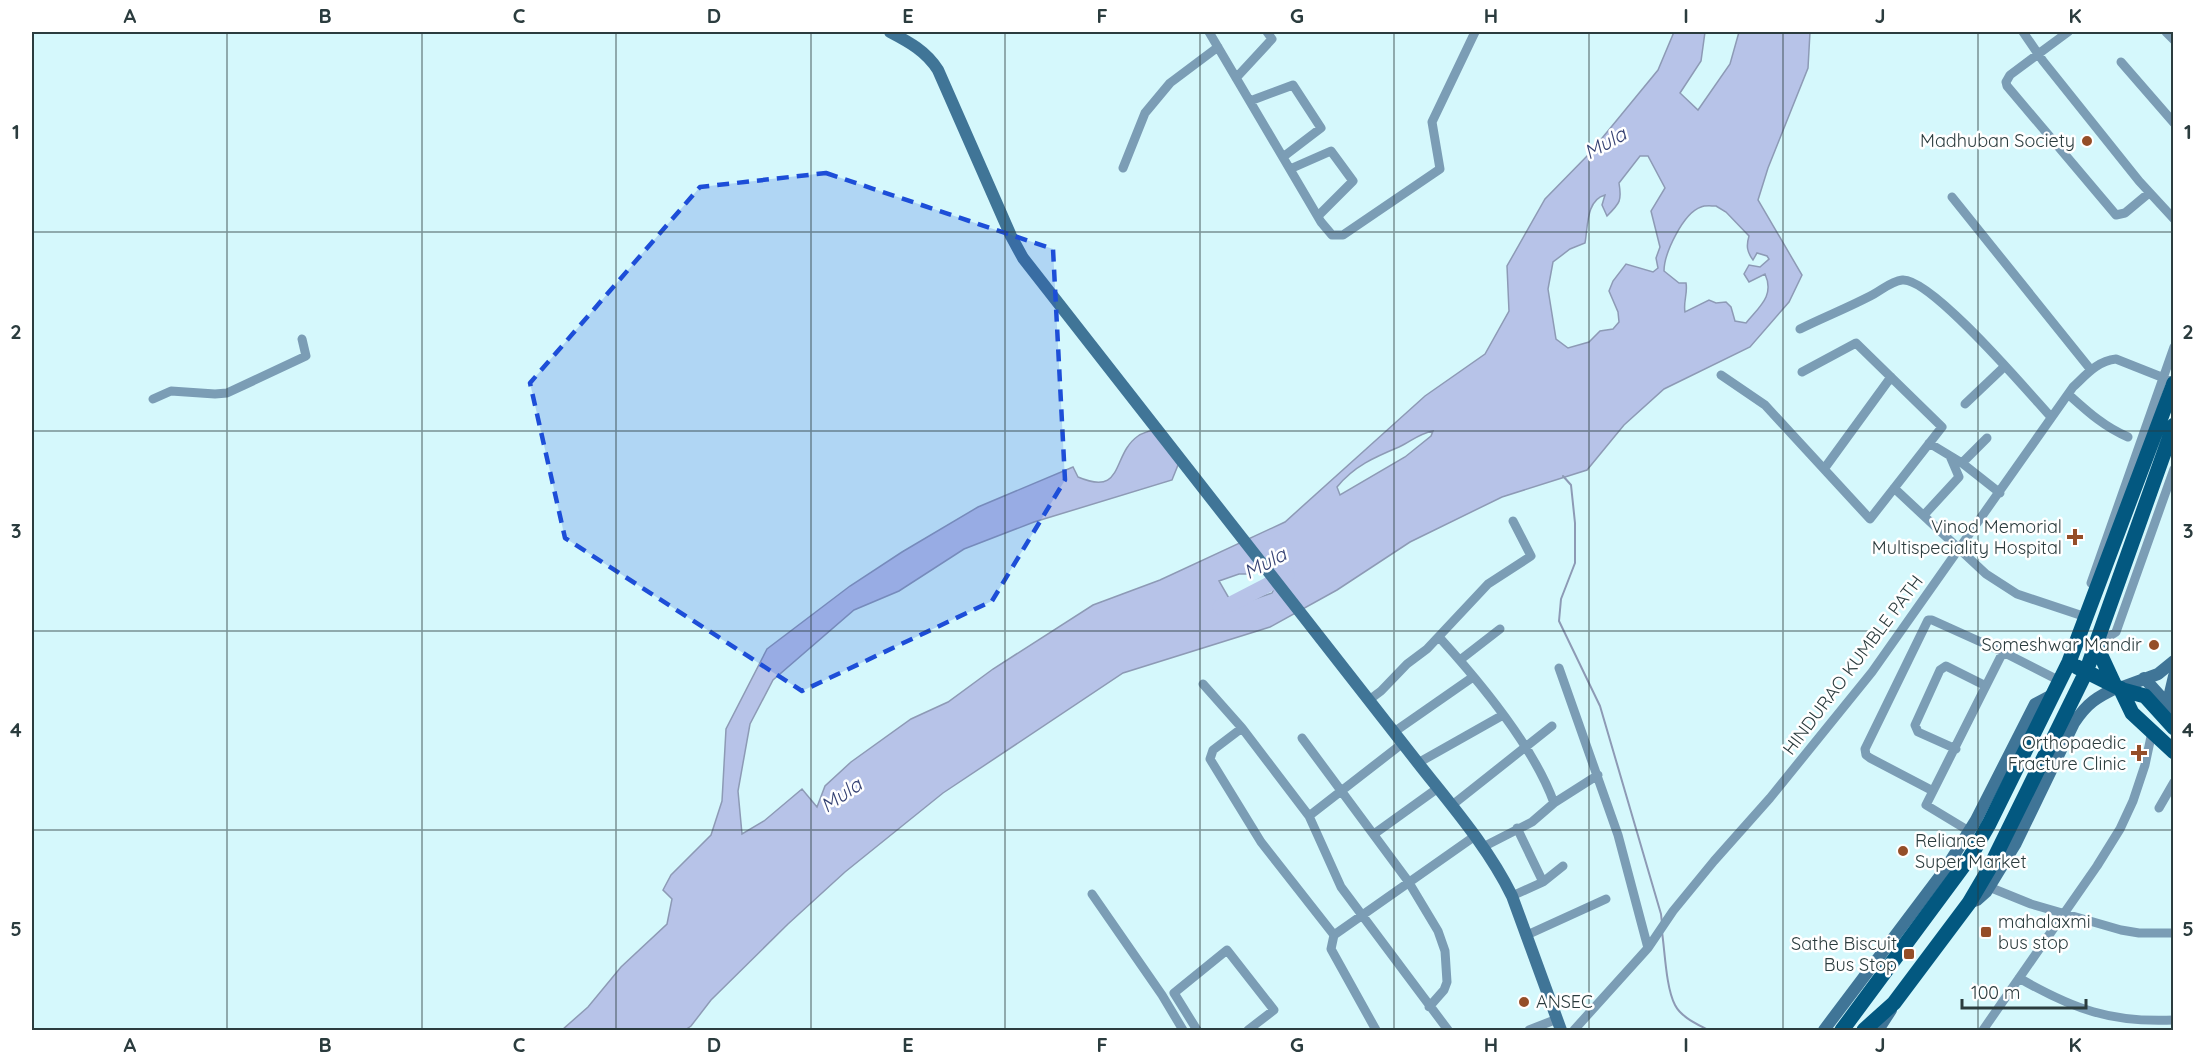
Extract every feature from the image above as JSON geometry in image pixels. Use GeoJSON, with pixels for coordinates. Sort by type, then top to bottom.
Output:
{"type":"FeatureCollection","features":[{"type":"Feature","properties":{"kind":"main road"},"geometry":{"type":"LineString","coordinates":[[1842,1030],[1978,845],[2079,638],[2170,380]]}},
{"type":"Feature","properties":{"kind":"main road"},"geometry":{"type":"LineString","coordinates":[[1864,1030],[1894,1003],[1969,903],[1989,869],[2086,672],[2174,425]]}},
{"type":"Feature","properties":{"kind":"main road"},"geometry":{"type":"LineString","coordinates":[[2096,645],[2132,713],[2174,752]]}},
{"type":"Feature","properties":{"kind":"main road"},"geometry":{"type":"LineString","coordinates":[[2069,662],[2118,687],[2145,696],[2174,728]]}},
{"type":"Feature","properties":{"kind":"street"},"geometry":{"type":"LineString","coordinates":[[890,32],[916,46],[933,62],[1023,258],[1438,788],[1502,876],[1527,935],[1559,1025],[1529,1030]]}},
{"type":"Feature","properties":{"kind":"street"},"geometry":{"type":"LineString","coordinates":[[1209,32],[1318,216],[1332,235],[1343,234],[1440,169],[1432,122],[1475,32]]}},
{"type":"Feature","properties":{"kind":"street"},"geometry":{"type":"LineString","coordinates":[[1236,78],[1272,39],[1267,32]]}},
{"type":"Feature","properties":{"kind":"street"},"geometry":{"type":"LineString","coordinates":[[2023,32],[2149,193],[2174,219]]}},
{"type":"Feature","properties":{"kind":"street"},"geometry":{"type":"LineString","coordinates":[[2068,32],[2006,79],[2007,86],[2116,215],[2125,213],[2149,193]]}},
{"type":"Feature","properties":{"kind":"street"},"geometry":{"type":"LineString","coordinates":[[2166,32],[2174,40]]}},
{"type":"Feature","properties":{"kind":"street"},"geometry":{"type":"LineString","coordinates":[[1124,168],[1145,113],[1170,82],[1218,47]]}},
{"type":"Feature","properties":{"kind":"street"},"geometry":{"type":"LineString","coordinates":[[2121,62],[2174,123]]}},
{"type":"Feature","properties":{"kind":"street"},"geometry":{"type":"LineString","coordinates":[[1250,101],[1293,85],[1321,128],[1283,157]]}},
{"type":"Feature","properties":{"kind":"street"},"geometry":{"type":"LineString","coordinates":[[1290,169],[1331,151],[1353,181],[1318,216]]}},
{"type":"Feature","properties":{"kind":"street"},"geometry":{"type":"LineString","coordinates":[[1953,197],[2091,370]]}},
{"type":"Feature","properties":{"kind":"street"},"geometry":{"type":"LineString","coordinates":[[1800,329],[1874,294],[1891,283],[1912,280],[1952,311],[2051,417]]}},
{"type":"Feature","properties":{"kind":"street"},"geometry":{"type":"LineString","coordinates":[[153,399],[171,391],[227,393],[306,356],[302,339]]}},
{"type":"Feature","properties":{"kind":"street"},"geometry":{"type":"LineString","coordinates":[[1721,375],[1765,405],[1870,519],[1941,427],[1856,343],[1802,372]]}},
{"type":"Feature","properties":{"kind":"street"},"geometry":{"type":"LineString","coordinates":[[2079,638],[2080,615],[2170,380],[2174,348]]}},
{"type":"Feature","properties":{"kind":"street","name":"HINDURAO KUMBLE PATH"},"geometry":{"type":"LineString","coordinates":[[1574,1030],[1648,948],[1673,911],[1770,798],[1864,682],[2068,394],[2091,370],[2107,360],[2116,359],[2170,380]]}},
{"type":"Feature","properties":{"kind":"street"},"geometry":{"type":"LineString","coordinates":[[1965,404],[2004,367]]}},
{"type":"Feature","properties":{"kind":"street"},"geometry":{"type":"LineString","coordinates":[[1824,469],[1891,377]]}},
{"type":"Feature","properties":{"kind":"street"},"geometry":{"type":"LineString","coordinates":[[2068,394],[2096,419],[2128,436]]}},
{"type":"Feature","properties":{"kind":"street"},"geometry":{"type":"LineString","coordinates":[[1962,463],[1986,438]]}},
{"type":"Feature","properties":{"kind":"street"},"geometry":{"type":"LineString","coordinates":[[1929,443],[1962,463],[2000,493]]}},
{"type":"Feature","properties":{"kind":"street"},"geometry":{"type":"LineString","coordinates":[[1924,515],[1959,477],[1950,456]]}},
{"type":"Feature","properties":{"kind":"street"},"geometry":{"type":"LineString","coordinates":[[2096,645],[2115,632],[2174,469]]}},
{"type":"Feature","properties":{"kind":"street"},"geometry":{"type":"LineString","coordinates":[[1894,488],[1986,574],[2017,594],[2080,615]]}},
{"type":"Feature","properties":{"kind":"street"},"geometry":{"type":"LineString","coordinates":[[1369,700],[1381,692],[1407,664],[1439,636],[1488,584],[1532,556],[1514,521]]}},
{"type":"Feature","properties":{"kind":"street"},"geometry":{"type":"LineString","coordinates":[[1934,791],[1870,758],[1865,749],[1926,622],[1932,620],[2060,681]]}},
{"type":"Feature","properties":{"kind":"street"},"geometry":{"type":"LineString","coordinates":[[1460,660],[1500,629]]}},
{"type":"Feature","properties":{"kind":"street"},"geometry":{"type":"LineString","coordinates":[[1439,636],[1503,715],[1548,786],[1554,803]]}},
{"type":"Feature","properties":{"kind":"street"},"geometry":{"type":"LineString","coordinates":[[1969,831],[1926,805],[2003,652]]}},
{"type":"Feature","properties":{"kind":"street"},"geometry":{"type":"LineString","coordinates":[[2172,709],[2170,672],[2174,661]]}},
{"type":"Feature","properties":{"kind":"street"},"geometry":{"type":"LineString","coordinates":[[1956,749],[1918,732],[1915,725],[1940,669],[1946,666],[1986,686]]}},
{"type":"Feature","properties":{"kind":"street"},"geometry":{"type":"LineString","coordinates":[[1560,668],[1618,835],[1648,948]]}},
{"type":"Feature","properties":{"kind":"street"},"geometry":{"type":"LineString","coordinates":[[1969,903],[1982,897],[2016,843],[2078,717],[2095,698],[2118,687],[2170,672]]}},
{"type":"Feature","properties":{"kind":"street"},"geometry":{"type":"LineString","coordinates":[[1394,732],[1473,677]]}},
{"type":"Feature","properties":{"kind":"street"},"geometry":{"type":"LineString","coordinates":[[2144,678],[2172,709]]}},
{"type":"Feature","properties":{"kind":"street"},"geometry":{"type":"LineString","coordinates":[[1203,684],[1242,728],[1309,816],[1341,887],[1448,1030]]}},
{"type":"Feature","properties":{"kind":"street"},"geometry":{"type":"LineString","coordinates":[[1824,1030],[1946,868],[1969,831],[2035,704],[2052,695]]}},
{"type":"Feature","properties":{"kind":"street"},"geometry":{"type":"LineString","coordinates":[[1418,763],[1503,715]]}},
{"type":"Feature","properties":{"kind":"street"},"geometry":{"type":"LineString","coordinates":[[1451,806],[1552,726]]}},
{"type":"Feature","properties":{"kind":"street"},"geometry":{"type":"LineString","coordinates":[[1242,728],[1213,750],[1210,759],[1261,842],[1334,935]]}},
{"type":"Feature","properties":{"kind":"street"},"geometry":{"type":"LineString","coordinates":[[1983,1030],[2065,914],[2120,829],[2142,774],[2152,732]]}},
{"type":"Feature","properties":{"kind":"street"},"geometry":{"type":"LineString","coordinates":[[1302,738],[1408,881],[1438,931],[1445,951],[1447,982],[1444,990],[1430,1008]]}},
{"type":"Feature","properties":{"kind":"street"},"geometry":{"type":"LineString","coordinates":[[1309,816],[1403,743]]}},
{"type":"Feature","properties":{"kind":"street"},"geometry":{"type":"LineString","coordinates":[[1483,847],[1532,822],[1554,803],[1598,775]]}},
{"type":"Feature","properties":{"kind":"street"},"geometry":{"type":"LineString","coordinates":[[2159,807],[2174,782]]}},
{"type":"Feature","properties":{"kind":"street"},"geometry":{"type":"LineString","coordinates":[[1374,834],[1438,788]]}},
{"type":"Feature","properties":{"kind":"street"},"geometry":{"type":"LineString","coordinates":[[1518,828],[1544,882]]}},
{"type":"Feature","properties":{"kind":"street"},"geometry":{"type":"LineString","coordinates":[[1376,1030],[1331,949],[1334,935],[1475,836]]}},
{"type":"Feature","properties":{"kind":"street"},"geometry":{"type":"LineString","coordinates":[[1512,896],[1544,882],[1563,866]]}},
{"type":"Feature","properties":{"kind":"street"},"geometry":{"type":"LineString","coordinates":[[1989,887],[2031,904],[2121,930],[2139,933],[2174,933]]}},
{"type":"Feature","properties":{"kind":"street"},"geometry":{"type":"LineString","coordinates":[[1092,894],[1162,995],[1190,1029]]}},
{"type":"Feature","properties":{"kind":"street"},"geometry":{"type":"LineString","coordinates":[[1527,935],[1606,899]]}},
{"type":"Feature","properties":{"kind":"street"},"geometry":{"type":"LineString","coordinates":[[1190,1029],[1174,993],[1227,950],[1274,1010],[1248,1030]]}},
{"type":"Feature","properties":{"kind":"street"},"geometry":{"type":"LineString","coordinates":[[2019,978],[2049,996],[2106,1016],[2133,1021],[2174,1020]]}},
{"type":"Feature","properties":{"kind":"street"},"geometry":{"type":"LineString","coordinates":[[1878,1030],[1890,1011],[1889,1006]]}},
{"type":"Feature","properties":{"kind":"highlighted area"},"geometry":{"type":"Polygon","coordinates":[[[826,173],[1053,249],[1065,480],[992,601],[802,691],[565,538],[530,383],[700,187],[826,173]]]}},
{"type":"Feature","properties":{"kind":"water"},"geometry":{"type":"Polygon","coordinates":[[[1674,32],[1705,32],[1701,61],[1680,93],[1698,110],[1730,64],[1739,32],[1810,32],[1808,68],[1768,168],[1758,200],[1802,275],[1789,302],[1750,347],[1664,389],[1624,425],[1587,470],[1502,497],[1410,542],[1337,590],[1270,627],[1123,673],[943,793],[845,872],[711,1000],[691,1026],[685,1030],[562,1030],[588,1007],[621,967],[667,924],[672,899],[663,890],[671,875],[711,835],[722,801],[726,729],[767,649],[850,586],[978,507],[1073,467],[1078,477],[1093,482],[1103,482],[1111,478],[1116,471],[1130,444],[1140,435],[1156,429],[1180,460],[1172,480],[1034,522],[964,549],[899,591],[854,610],[773,680],[750,724],[738,791],[742,834],[764,821],[802,789],[817,807],[825,786],[851,762],[911,719],[948,702],[993,669],[1093,605],[1160,580],[1285,522],[1425,396],[1485,354],[1509,311],[1507,266],[1545,199],[1589,154],[1658,70],[1674,32]],[[1640,156],[1619,183],[1620,198],[1615,208],[1607,216],[1602,205],[1605,195],[1594,202],[1589,215],[1585,243],[1570,249],[1553,262],[1548,289],[1556,339],[1568,348],[1589,342],[1600,331],[1613,329],[1619,322],[1618,312],[1609,291],[1613,281],[1626,264],[1653,272],[1658,268],[1656,258],[1660,247],[1651,211],[1665,188],[1648,156],[1640,156]],[[1706,206],[1694,211],[1681,225],[1667,255],[1664,271],[1679,283],[1686,283],[1685,312],[1709,300],[1716,303],[1726,302],[1731,307],[1735,321],[1746,323],[1764,301],[1768,282],[1765,274],[1749,282],[1744,274],[1749,265],[1760,267],[1769,259],[1757,253],[1753,260],[1748,249],[1749,236],[1726,212],[1716,206],[1706,206]],[[1433,431],[1358,468],[1337,487],[1340,495],[1405,457],[1431,436],[1433,431]],[[1266,565],[1253,566],[1248,574],[1239,574],[1219,581],[1230,600],[1246,602],[1272,593],[1279,579],[1266,565]]]}},
{"type":"Feature","properties":{"kind":"waterway"},"geometry":{"type":"LineString","coordinates":[[1563,476],[1571,485],[1575,523],[1575,563],[1561,599],[1559,621],[1600,706],[1662,923]]}},
{"type":"Feature","properties":{"kind":"waterway","name":"Mula"},"geometry":{"type":"LineString","coordinates":[[1220,607],[1231,604],[1287,575]]}},
{"type":"Feature","properties":{"kind":"waterway"},"geometry":{"type":"LineString","coordinates":[[1662,932],[1668,980],[1675,1005],[1685,1017],[1708,1030]]}},
{"type":"Feature","properties":{"kind":"place","name":"Madhuban Society"},"geometry":{"type":"Point","coordinates":[2087,141]}},
{"type":"Feature","properties":{"kind":"place","name":"Vinod Memorial Multispeciality Hospital"},"geometry":{"type":"Point","coordinates":[2075,537]}},
{"type":"Feature","properties":{"kind":"place","name":"Someshwar Mandir"},"geometry":{"type":"Point","coordinates":[2154,645]}},
{"type":"Feature","properties":{"kind":"place","name":"Orthopaedic Fracture Clinic"},"geometry":{"type":"Point","coordinates":[2139,753]}},
{"type":"Feature","properties":{"kind":"place","name":"Reliance Super Market"},"geometry":{"type":"Point","coordinates":[1903,851]}},
{"type":"Feature","properties":{"kind":"place","name":"mahalaxmi bus stop"},"geometry":{"type":"Point","coordinates":[1986,932]}},
{"type":"Feature","properties":{"kind":"place","name":"Sathe Biscuit Bus Stop"},"geometry":{"type":"Point","coordinates":[1909,954]}},
{"type":"Feature","properties":{"kind":"place","name":"ANSEC"},"geometry":{"type":"Point","coordinates":[1524,1002]}}]}
